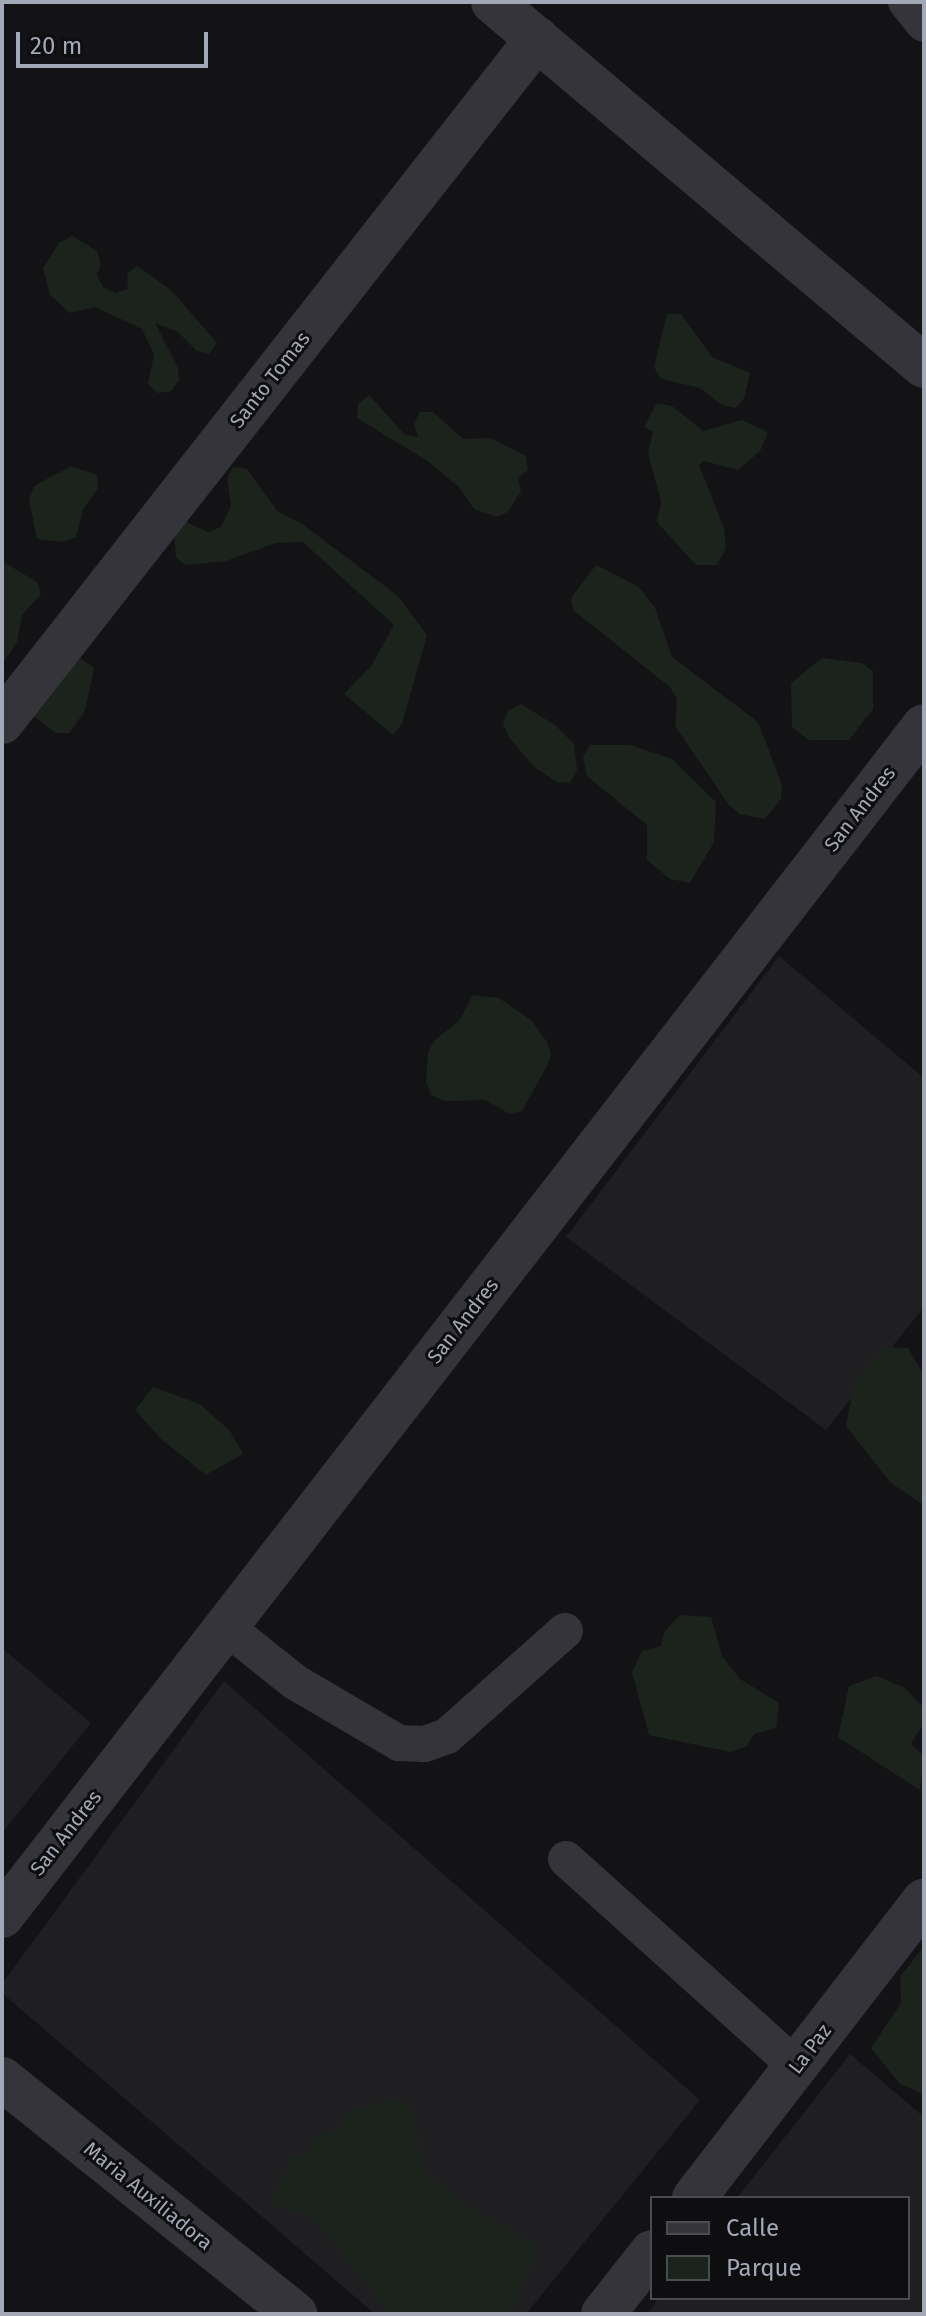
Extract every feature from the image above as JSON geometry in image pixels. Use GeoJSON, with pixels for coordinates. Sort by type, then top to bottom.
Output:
{"type":"FeatureCollection","features":[{"type":"Feature","properties":{"kind":"street"},"geometry":{"type":"LineString","coordinates":[[493,2],[924,366]]}},
{"type":"Feature","properties":{"kind":"street","name":"Santo Tomas"},"geometry":{"type":"LineString","coordinates":[[2,722],[537,39]]}},
{"type":"Feature","properties":{"kind":"street","name":"San Andres"},"geometry":{"type":"LineString","coordinates":[[2,1916],[924,726]]}},
{"type":"Feature","properties":{"kind":"street","name":"La Paz"},"geometry":{"type":"LineString","coordinates":[[696,2196],[924,1900]]}},
{"type":"Feature","properties":{"kind":"street","name":"Maria Auxiliadora"},"geometry":{"type":"LineString","coordinates":[[2,2079],[295,2314]]}},
{"type":"Feature","properties":{"kind":"street"},"geometry":{"type":"LineString","coordinates":[[603,2314],[650,2255]]}},
{"type":"Feature","properties":{"kind":"lane"},"geometry":{"type":"LineString","coordinates":[[906,2],[924,24]]}},
{"type":"Feature","properties":{"kind":"lane"},"geometry":{"type":"LineString","coordinates":[[226,1627],[295,1682],[399,1743],[425,1744],[447,1736],[565,1631]]}},
{"type":"Feature","properties":{"kind":"lane"},"geometry":{"type":"LineString","coordinates":[[566,1859],[797,2067]]}},
{"type":"Feature","properties":{"kind":"shaded area"},"geometry":{"type":"Polygon","coordinates":[[[779,956],[924,1078],[924,1307],[826,1430],[566,1237],[779,956]]]}},
{"type":"Feature","properties":{"kind":"shaded area"},"geometry":{"type":"Polygon","coordinates":[[[2,1648],[91,1723],[2,1833],[2,1648]]]}},
{"type":"Feature","properties":{"kind":"shaded area"},"geometry":{"type":"Polygon","coordinates":[[[224,1681],[700,2100],[526,2314],[375,2314],[2,1993],[2,1984],[224,1681]]]}},
{"type":"Feature","properties":{"kind":"shaded area"},"geometry":{"type":"Polygon","coordinates":[[[850,2054],[924,2117],[924,2314],[647,2314],[658,2300],[910,2300],[910,2196],[739,2196],[850,2054]]]}},
{"type":"Feature","properties":{"kind":"green space"},"geometry":{"type":"Polygon","coordinates":[[[72,236],[97,251],[101,264],[97,275],[103,287],[115,293],[128,289],[127,274],[137,266],[171,290],[217,343],[209,354],[197,351],[178,332],[155,323],[178,368],[179,380],[171,391],[158,393],[148,384],[154,354],[142,329],[95,307],[70,313],[50,295],[43,268],[59,243],[72,236]]]}},
{"type":"Feature","properties":{"kind":"green space"},"geometry":{"type":"Polygon","coordinates":[[[667,314],[681,314],[712,357],[750,373],[744,398],[736,408],[722,405],[700,388],[661,379],[654,367],[667,314]]]}},
{"type":"Feature","properties":{"kind":"green space"},"geometry":{"type":"Polygon","coordinates":[[[369,395],[405,435],[418,437],[414,424],[420,412],[433,412],[463,439],[490,438],[526,456],[528,470],[518,478],[521,491],[508,512],[497,517],[474,509],[459,487],[426,460],[357,418],[358,404],[369,395]]]}},
{"type":"Feature","properties":{"kind":"green space"},"geometry":{"type":"Polygon","coordinates":[[[657,403],[672,406],[703,431],[742,420],[768,432],[760,451],[738,470],[704,461],[699,465],[724,528],[726,548],[717,565],[696,565],[657,522],[661,502],[648,453],[653,432],[644,427],[657,403]]]}},
{"type":"Feature","properties":{"kind":"green space"},"geometry":{"type":"Polygon","coordinates":[[[71,466],[97,475],[98,488],[83,510],[76,537],[64,542],[37,539],[29,500],[34,486],[71,466]]]}},
{"type":"Feature","properties":{"kind":"green space"},"geometry":{"type":"Polygon","coordinates":[[[233,467],[247,469],[278,512],[302,524],[398,596],[427,635],[402,724],[393,735],[344,694],[372,665],[394,625],[303,542],[276,543],[226,561],[186,565],[176,558],[174,531],[182,520],[208,532],[221,527],[231,506],[227,479],[233,467]]]}},
{"type":"Feature","properties":{"kind":"green space"},"geometry":{"type":"Polygon","coordinates":[[[2,561],[37,582],[41,594],[22,615],[17,642],[2,665],[2,561]]]}},
{"type":"Feature","properties":{"kind":"green space"},"geometry":{"type":"Polygon","coordinates":[[[596,565],[639,587],[655,608],[672,657],[758,722],[782,785],[781,799],[765,819],[739,814],[729,805],[675,726],[677,699],[670,687],[573,610],[571,598],[596,565]]]}},
{"type":"Feature","properties":{"kind":"green space"},"geometry":{"type":"Polygon","coordinates":[[[73,653],[94,668],[85,711],[69,733],[56,733],[32,715],[73,653]]]}},
{"type":"Feature","properties":{"kind":"green space"},"geometry":{"type":"Polygon","coordinates":[[[822,658],[862,663],[873,671],[873,709],[849,740],[809,740],[792,727],[791,683],[822,658]]]}},
{"type":"Feature","properties":{"kind":"green space"},"geometry":{"type":"Polygon","coordinates":[[[521,704],[555,725],[574,744],[577,770],[570,783],[557,782],[533,766],[508,736],[503,723],[508,711],[521,704]]]}},
{"type":"Feature","properties":{"kind":"green space"},"geometry":{"type":"Polygon","coordinates":[[[590,745],[630,745],[672,759],[716,802],[714,842],[690,883],[670,879],[647,860],[647,825],[587,776],[583,757],[590,745]]]}},
{"type":"Feature","properties":{"kind":"green space"},"geometry":{"type":"Polygon","coordinates":[[[473,995],[499,998],[532,1021],[547,1042],[551,1054],[547,1066],[522,1111],[510,1114],[485,1100],[444,1101],[431,1095],[426,1081],[428,1052],[435,1040],[459,1021],[473,995]]]}},
{"type":"Feature","properties":{"kind":"green space"},"geometry":{"type":"Polygon","coordinates":[[[885,1347],[908,1348],[924,1375],[924,1505],[891,1483],[846,1426],[854,1382],[885,1347]]]}},
{"type":"Feature","properties":{"kind":"green space"},"geometry":{"type":"Polygon","coordinates":[[[153,1387],[200,1404],[230,1431],[243,1454],[206,1475],[161,1439],[135,1410],[153,1387]]]}},
{"type":"Feature","properties":{"kind":"green space"},"geometry":{"type":"Polygon","coordinates":[[[680,1615],[711,1617],[722,1656],[740,1679],[779,1703],[776,1728],[754,1734],[747,1746],[731,1752],[649,1735],[632,1672],[642,1651],[661,1646],[665,1631],[680,1615]]]}},
{"type":"Feature","properties":{"kind":"green space"},"geometry":{"type":"Polygon","coordinates":[[[877,1676],[905,1688],[923,1707],[924,1723],[911,1744],[924,1756],[920,1790],[838,1737],[849,1686],[877,1676]]]}},
{"type":"Feature","properties":{"kind":"green space"},"geometry":{"type":"Polygon","coordinates":[[[924,1946],[924,2095],[899,2083],[871,2048],[901,2003],[900,1977],[924,1946]]]}},
{"type":"Feature","properties":{"kind":"green space"},"geometry":{"type":"Polygon","coordinates":[[[399,2098],[415,2111],[422,2169],[469,2207],[540,2246],[511,2314],[390,2314],[316,2221],[271,2202],[292,2157],[307,2153],[317,2137],[334,2132],[354,2109],[399,2098]]]}}]}
